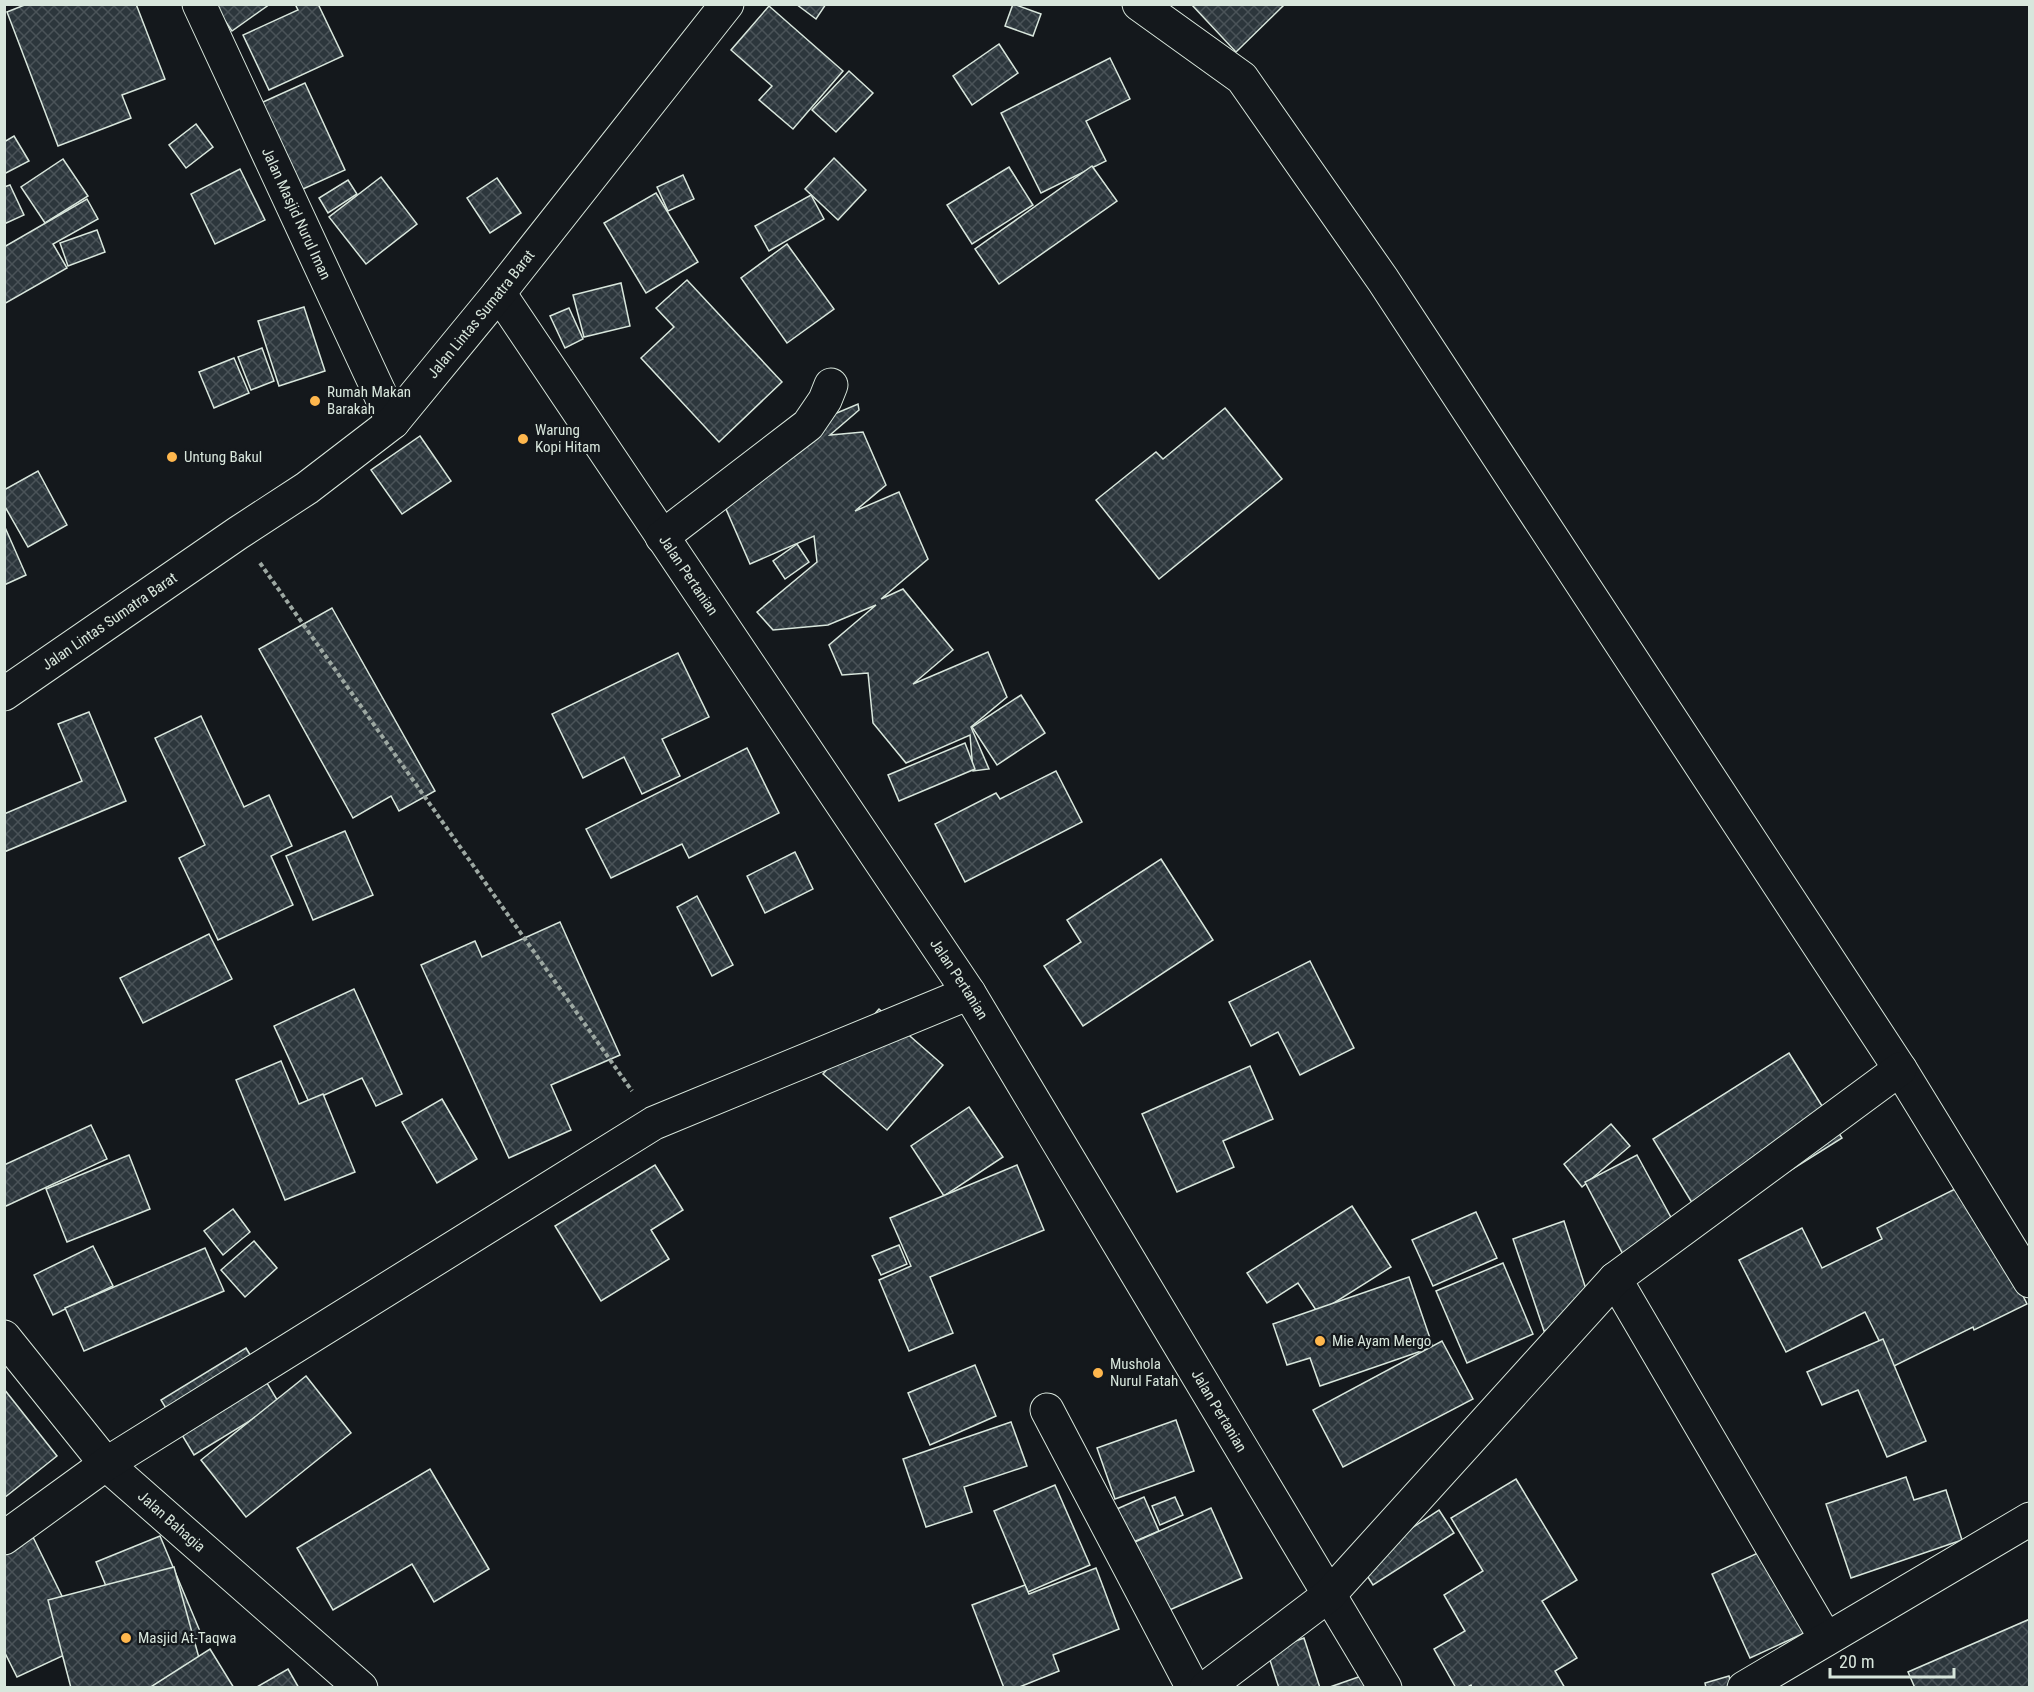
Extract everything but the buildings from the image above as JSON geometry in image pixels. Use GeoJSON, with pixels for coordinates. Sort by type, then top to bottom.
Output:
{"type":"FeatureCollection","features":[{"type":"Feature","properties":{"kind":"main road","name":"Jalan Masjid Nurul Iman"},"geometry":{"type":"LineString","coordinates":[[199,4],[393,422]]}},
{"type":"Feature","properties":{"kind":"main road","name":"Jalan Lintas Sumatra Barat"},"geometry":{"type":"LineString","coordinates":[[4,694],[238,532],[307,488],[393,422],[727,4]]}},
{"type":"Feature","properties":{"kind":"main road"},"geometry":{"type":"LineString","coordinates":[[1139,4],[1242,78],[1383,280],[1900,1068],[2030,1281]]}},
{"type":"Feature","properties":{"kind":"main road","name":"Jalan Pertanian"},"geometry":{"type":"LineString","coordinates":[[498,293],[969,993],[1385,1688]]}},
{"type":"Feature","properties":{"kind":"main road"},"geometry":{"type":"LineString","coordinates":[[662,537],[808,425],[825,400],[831,385]]}},
{"type":"Feature","properties":{"kind":"main road"},"geometry":{"type":"LineString","coordinates":[[4,1538],[106,1464],[654,1123],[969,993]]}},
{"type":"Feature","properties":{"kind":"main road"},"geometry":{"type":"LineString","coordinates":[[1206,1688],[1329,1595],[1615,1279],[1900,1068]]}},
{"type":"Feature","properties":{"kind":"main road"},"geometry":{"type":"LineString","coordinates":[[1615,1279],[1826,1639]]}},
{"type":"Feature","properties":{"kind":"main road","name":"Jalan Bahagia"},"geometry":{"type":"LineString","coordinates":[[4,1337],[106,1464],[361,1688]]}},
{"type":"Feature","properties":{"kind":"main road"},"geometry":{"type":"LineString","coordinates":[[1047,1410],[1193,1688]]}},
{"type":"Feature","properties":{"kind":"main road"},"geometry":{"type":"LineString","coordinates":[[1744,1688],[2030,1519]]}},
{"type":"Feature","properties":{"kind":"path"},"geometry":{"type":"LineString","coordinates":[[238,532],[654,1123]]}},
{"type":"Feature","properties":{"kind":"place","name":"Rumah Makan Barakah"},"geometry":{"type":"Point","coordinates":[315,401]}},
{"type":"Feature","properties":{"kind":"place","name":"Warung Kopi Hitam"},"geometry":{"type":"Point","coordinates":[523,439]}},
{"type":"Feature","properties":{"kind":"place","name":"Untung Bakul"},"geometry":{"type":"Point","coordinates":[172,457]}},
{"type":"Feature","properties":{"kind":"place","name":"Mie Ayam Mergo"},"geometry":{"type":"Point","coordinates":[1320,1341]}},
{"type":"Feature","properties":{"kind":"place","name":"Mushola Nurul Fatah"},"geometry":{"type":"Point","coordinates":[1098,1373]}},
{"type":"Feature","properties":{"kind":"place","name":"Masjid At-Taqwa"},"geometry":{"type":"Point","coordinates":[126,1638]}}]}
